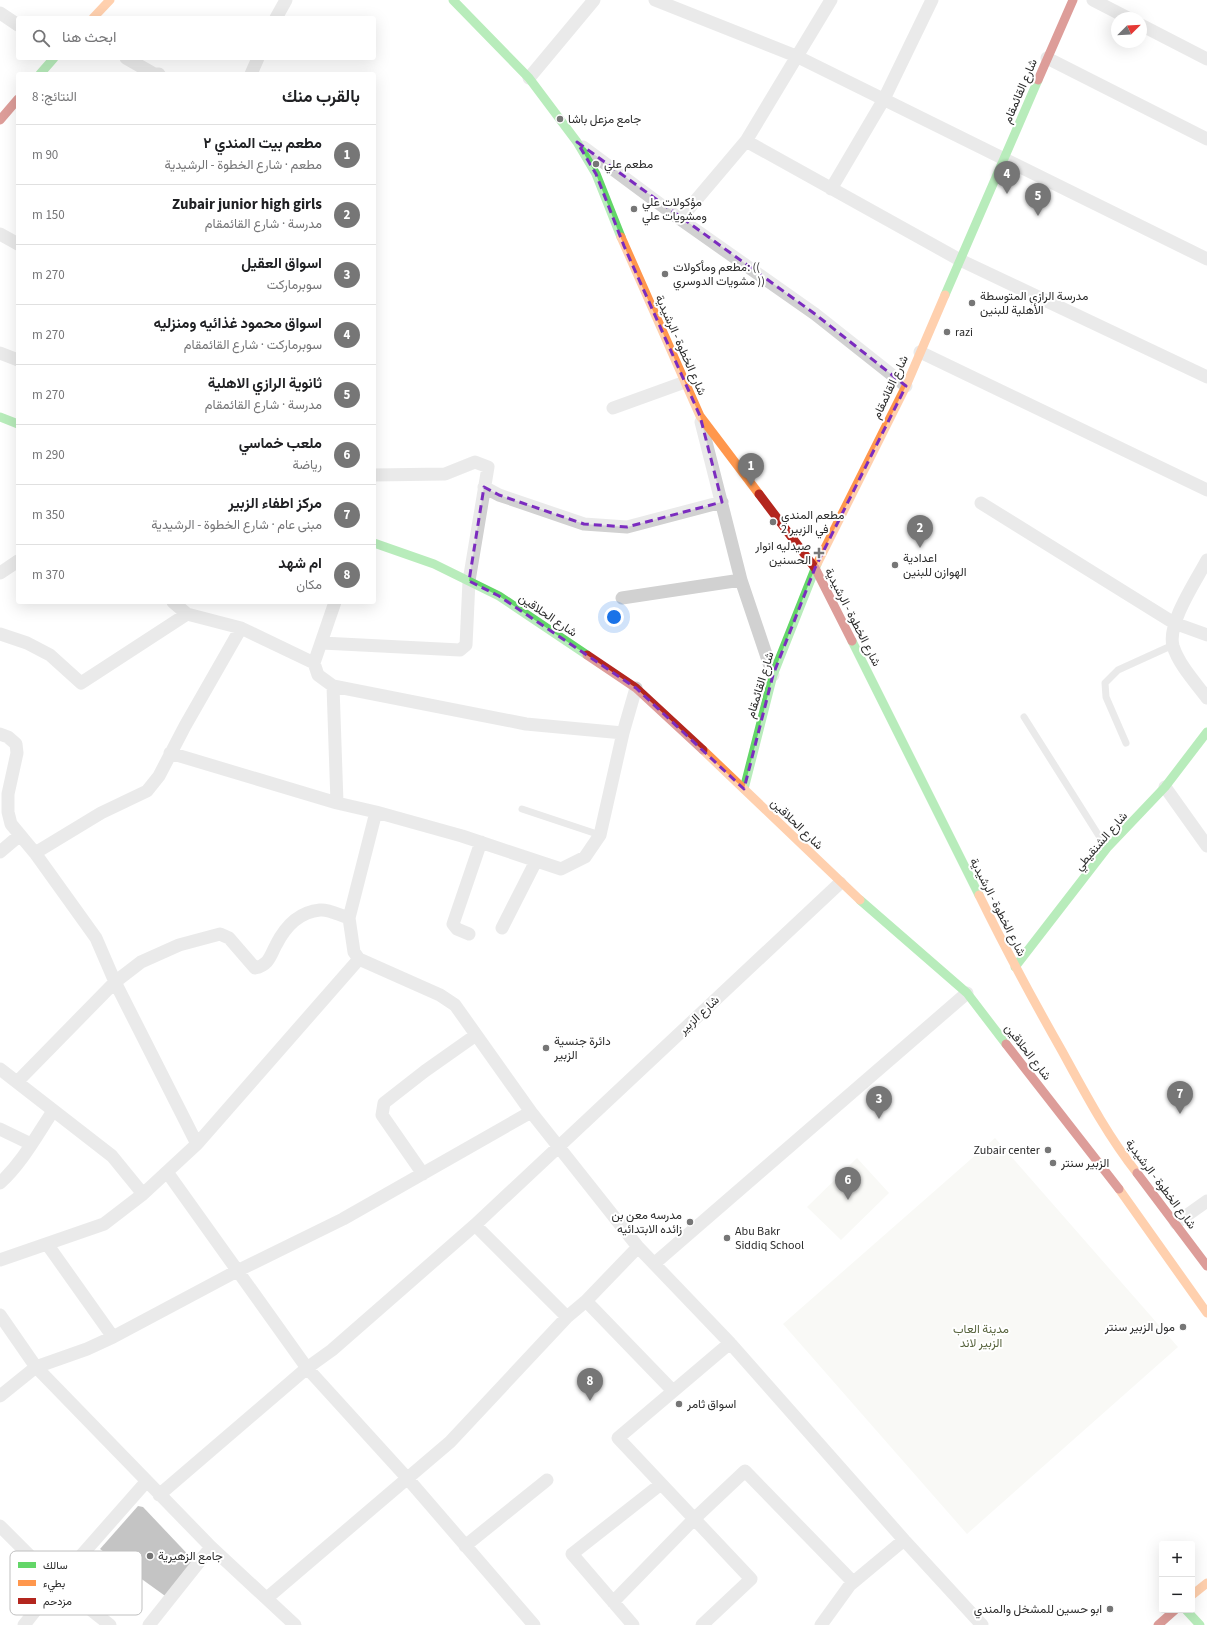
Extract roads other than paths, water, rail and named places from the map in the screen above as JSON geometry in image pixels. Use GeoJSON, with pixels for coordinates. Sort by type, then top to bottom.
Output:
{"type":"FeatureCollection","features":[{"type":"Feature","properties":{"kind":"main road"},"geometry":{"type":"LineString","coordinates":[[95,16],[110,0]]}},
{"type":"Feature","properties":{"kind":"main road","name":"شارع الخطوة - الرشيدية"},"geometry":{"type":"LineString","coordinates":[[453,0],[529,78],[577,142],[596,174],[624,246],[700,416],[815,568],[1014,967],[1115,1144],[1207,1266]]}},
{"type":"Feature","properties":{"kind":"main road","name":"شارع القائمقام"},"geometry":{"type":"LineString","coordinates":[[744,789],[773,675],[815,568],[906,386],[1072,0]]}},
{"type":"Feature","properties":{"kind":"main road"},"geometry":{"type":"LineString","coordinates":[[42,72],[52,60]]}},
{"type":"Feature","properties":{"kind":"main road"},"geometry":{"type":"LineString","coordinates":[[0,120],[16,101]]}},
{"type":"Feature","properties":{"kind":"main road"},"geometry":{"type":"LineString","coordinates":[[0,417],[16,423]]}},
{"type":"Feature","properties":{"kind":"main road","name":"شارع الحلاقين"},"geometry":{"type":"LineString","coordinates":[[376,544],[434,564],[499,596],[636,688],[744,789],[840,883],[967,993],[1133,1208],[1207,1313]]}},
{"type":"Feature","properties":{"kind":"main road","name":"شارع الشنقيطي"},"geometry":{"type":"LineString","coordinates":[[1014,967],[1107,848],[1165,787],[1207,732]]}},
{"type":"Feature","properties":{"kind":"main road"},"geometry":{"type":"LineString","coordinates":[[1133,1208],[1152,1192]]}},
{"type":"Feature","properties":{"kind":"main road"},"geometry":{"type":"LineString","coordinates":[[1195,1593],[1207,1583]]}},
{"type":"Feature","properties":{"kind":"main road"},"geometry":{"type":"LineString","coordinates":[[1158,1625],[1172,1613]]}},
{"type":"Feature","properties":{"kind":"main road"},"geometry":{"type":"LineString","coordinates":[[1189,1613],[1200,1625]]}},
{"type":"Feature","properties":{"kind":"street"},"geometry":{"type":"LineString","coordinates":[[277,16],[286,0]]}},
{"type":"Feature","properties":{"kind":"street"},"geometry":{"type":"LineString","coordinates":[[529,78],[594,0]]}},
{"type":"Feature","properties":{"kind":"street"},"geometry":{"type":"LineString","coordinates":[[655,0],[796,56],[1207,259]]}},
{"type":"Feature","properties":{"kind":"street"},"geometry":{"type":"LineString","coordinates":[[680,219],[746,141],[796,56],[832,0]]}},
{"type":"Feature","properties":{"kind":"street"},"geometry":{"type":"LineString","coordinates":[[831,189],[884,99],[932,0]]}},
{"type":"Feature","properties":{"kind":"street"},"geometry":{"type":"LineString","coordinates":[[1094,0],[1117,12]]}},
{"type":"Feature","properties":{"kind":"street"},"geometry":{"type":"LineString","coordinates":[[0,13],[16,24]]}},
{"type":"Feature","properties":{"kind":"street"},"geometry":{"type":"LineString","coordinates":[[1147,28],[1207,59]]}},
{"type":"Feature","properties":{"kind":"street"},"geometry":{"type":"LineString","coordinates":[[1047,58],[1207,139]]}},
{"type":"Feature","properties":{"kind":"street"},"geometry":{"type":"LineString","coordinates":[[130,60],[150,72]]}},
{"type":"Feature","properties":{"kind":"street"},"geometry":{"type":"LineString","coordinates":[[252,72],[257,60]]}},
{"type":"Feature","properties":{"kind":"street"},"geometry":{"type":"LineString","coordinates":[[746,141],[960,260],[1207,377]]}},
{"type":"Feature","properties":{"kind":"street"},"geometry":{"type":"LineString","coordinates":[[577,142],[680,219],[815,314],[906,386]]}},
{"type":"Feature","properties":{"kind":"street"},"geometry":{"type":"LineString","coordinates":[[0,234],[16,243]]}},
{"type":"Feature","properties":{"kind":"street"},"geometry":{"type":"LineString","coordinates":[[920,352],[1207,490]]}},
{"type":"Feature","properties":{"kind":"street"},"geometry":{"type":"LineString","coordinates":[[0,353],[16,359]]}},
{"type":"Feature","properties":{"kind":"street"},"geometry":{"type":"LineString","coordinates":[[612,408],[685,382]]}},
{"type":"Feature","properties":{"kind":"street"},"geometry":{"type":"LineString","coordinates":[[700,416],[741,580],[773,675]]}},
{"type":"Feature","properties":{"kind":"street"},"geometry":{"type":"LineString","coordinates":[[322,642],[460,650],[466,645],[469,581],[488,466],[475,462],[445,474],[376,475]]}},
{"type":"Feature","properties":{"kind":"street"},"geometry":{"type":"LineString","coordinates":[[484,486],[500,495],[584,524],[627,527],[722,502]]}},
{"type":"Feature","properties":{"kind":"street"},"geometry":{"type":"LineString","coordinates":[[981,503],[1174,623],[1207,635]]}},
{"type":"Feature","properties":{"kind":"street"},"geometry":{"type":"LineString","coordinates":[[1207,560],[1174,623],[1173,645],[1189,675],[1207,698]]}},
{"type":"Feature","properties":{"kind":"street"},"geometry":{"type":"LineString","coordinates":[[0,573],[16,562]]}},
{"type":"Feature","properties":{"kind":"street"},"geometry":{"type":"LineString","coordinates":[[622,598],[741,580]]}},
{"type":"Feature","properties":{"kind":"street"},"geometry":{"type":"LineString","coordinates":[[175,604],[187,614],[241,628],[314,663]]}},
{"type":"Feature","properties":{"kind":"street"},"geometry":{"type":"LineString","coordinates":[[334,604],[314,663],[318,675],[333,686],[526,724],[623,733]]}},
{"type":"Feature","properties":{"kind":"street"},"geometry":{"type":"LineString","coordinates":[[0,634],[27,643],[50,655],[81,683],[187,614]]}},
{"type":"Feature","properties":{"kind":"street"},"geometry":{"type":"LineString","coordinates":[[35,853],[101,813],[147,791],[159,776],[170,753],[241,628]]}},
{"type":"Feature","properties":{"kind":"street"},"geometry":{"type":"LineString","coordinates":[[333,686],[337,803]]}},
{"type":"Feature","properties":{"kind":"street"},"geometry":{"type":"LineString","coordinates":[[170,753],[337,803],[376,812],[481,842],[561,869],[585,857],[600,835],[623,733],[636,688]]}},
{"type":"Feature","properties":{"kind":"street"},"geometry":{"type":"LineString","coordinates":[[0,734],[8,737],[16,744],[17,753],[12,770],[8,812],[11,824],[35,853],[96,938],[114,982],[197,1144]]}},
{"type":"Feature","properties":{"kind":"street"},"geometry":{"type":"LineString","coordinates":[[1165,787],[1207,846]]}},
{"type":"Feature","properties":{"kind":"street"},"geometry":{"type":"LineString","coordinates":[[376,812],[349,918],[354,952],[359,959],[440,995],[455,1005],[531,1112],[638,1246],[730,1343],[904,1540],[982,1625]]}},
{"type":"Feature","properties":{"kind":"street"},"geometry":{"type":"LineString","coordinates":[[0,852],[20,835]]}},
{"type":"Feature","properties":{"kind":"street"},"geometry":{"type":"LineString","coordinates":[[469,934],[457,929],[453,924],[481,842]]}},
{"type":"Feature","properties":{"kind":"street"},"geometry":{"type":"LineString","coordinates":[[502,928],[536,861]]}},
{"type":"Feature","properties":{"kind":"street","name":"شارع الزبير"},"geometry":{"type":"LineString","coordinates":[[159,1495],[307,1368],[332,1350],[475,1225],[840,883]]}},
{"type":"Feature","properties":{"kind":"street"},"geometry":{"type":"LineString","coordinates":[[17,1082],[114,982],[140,962],[179,945],[220,934],[229,938],[255,968],[262,966],[269,961],[277,943],[293,920],[306,913],[321,910],[349,918]]}},
{"type":"Feature","properties":{"kind":"street"},"geometry":{"type":"LineString","coordinates":[[0,1260],[104,1224],[143,1194],[197,1144],[359,959]]}},
{"type":"Feature","properties":{"kind":"street"},"geometry":{"type":"LineString","coordinates":[[655,1263],[967,993]]}},
{"type":"Feature","properties":{"kind":"street"},"geometry":{"type":"LineString","coordinates":[[423,1174],[382,1115],[384,1103],[413,1080],[476,1035]]}},
{"type":"Feature","properties":{"kind":"street"},"geometry":{"type":"LineString","coordinates":[[0,1069],[112,1156],[143,1194]]}},
{"type":"Feature","properties":{"kind":"street"},"geometry":{"type":"LineString","coordinates":[[0,1183],[8,1176],[53,1111]]}},
{"type":"Feature","properties":{"kind":"street"},"geometry":{"type":"LineString","coordinates":[[0,1396],[36,1367],[87,1349],[113,1337],[237,1271],[343,1219],[531,1112]]}},
{"type":"Feature","properties":{"kind":"street"},"geometry":{"type":"LineString","coordinates":[[0,1129],[31,1144]]}},
{"type":"Feature","properties":{"kind":"street"},"geometry":{"type":"LineString","coordinates":[[167,1172],[307,1368],[408,1480],[534,1625]]}},
{"type":"Feature","properties":{"kind":"street"},"geometry":{"type":"LineString","coordinates":[[1176,1223],[1207,1201]]}},
{"type":"Feature","properties":{"kind":"street"},"geometry":{"type":"LineString","coordinates":[[475,1225],[566,1317]]}},
{"type":"Feature","properties":{"kind":"street"},"geometry":{"type":"LineString","coordinates":[[47,1244],[113,1337]]}},
{"type":"Feature","properties":{"kind":"street"},"geometry":{"type":"LineString","coordinates":[[267,1598],[408,1480],[450,1442],[566,1317],[586,1301],[638,1246]]}},
{"type":"Feature","properties":{"kind":"street"},"geometry":{"type":"LineString","coordinates":[[586,1301],[673,1391]]}},
{"type":"Feature","properties":{"kind":"street"},"geometry":{"type":"LineString","coordinates":[[0,1315],[36,1367],[146,1482],[211,1547],[295,1625]]}},
{"type":"Feature","properties":{"kind":"street"},"geometry":{"type":"LineString","coordinates":[[702,1625],[751,1579],[618,1438],[730,1343]]}},
{"type":"Feature","properties":{"kind":"street"},"geometry":{"type":"LineString","coordinates":[[613,1602],[694,1519],[745,1471],[853,1582]]}},
{"type":"Feature","properties":{"kind":"street"},"geometry":{"type":"LineString","coordinates":[[465,1546],[547,1480]]}},
{"type":"Feature","properties":{"kind":"street"},"geometry":{"type":"LineString","coordinates":[[85,1551],[146,1482]]}},
{"type":"Feature","properties":{"kind":"street"},"geometry":{"type":"LineString","coordinates":[[633,1625],[572,1554],[661,1484]]}},
{"type":"Feature","properties":{"kind":"street"},"geometry":{"type":"LineString","coordinates":[[0,1526],[25,1551]]}},
{"type":"Feature","properties":{"kind":"street"},"geometry":{"type":"LineString","coordinates":[[821,1625],[853,1582],[904,1540]]}},
{"type":"Feature","properties":{"kind":"street"},"geometry":{"type":"LineString","coordinates":[[149,1625],[211,1547]]}},
{"type":"Feature","properties":{"kind":"street"},"geometry":{"type":"LineString","coordinates":[[24,1625],[32,1615]]}},
{"type":"Feature","properties":{"kind":"street"},"geometry":{"type":"LineString","coordinates":[[97,1615],[110,1625]]}},
{"type":"Feature","properties":{"kind":"lane"},"geometry":{"type":"LineString","coordinates":[[1126,743],[1106,697],[1105,683],[1118,670],[1173,645]]}},
{"type":"Feature","properties":{"kind":"lane"},"geometry":{"type":"LineString","coordinates":[[1024,717],[1107,848]]}},
{"type":"Feature","properties":{"kind":"lane"},"geometry":{"type":"LineString","coordinates":[[522,809],[600,835]]}},
{"type":"Feature","properties":{"kind":"place","name":"جامع مزعل باشا"},"geometry":{"type":"Point","coordinates":[560,119]}},
{"type":"Feature","properties":{"kind":"place","name":"مطعم علي"},"geometry":{"type":"Point","coordinates":[596,164]}},
{"type":"Feature","properties":{"kind":"place","name":"اسواق محمود غذائيه ومنزليه"},"geometry":{"type":"Point","coordinates":[1007,194]}},
{"type":"Feature","properties":{"kind":"place","name":"مؤكولات علي ومشويات علي"},"geometry":{"type":"Point","coordinates":[634,209]}},
{"type":"Feature","properties":{"kind":"place","name":"ثانوية الرازي الاهلية"},"geometry":{"type":"Point","coordinates":[1038,216]}},
{"type":"Feature","properties":{"kind":"place","name":"مطعم ومأكولات: (( مشويات الدوسري ))"},"geometry":{"type":"Point","coordinates":[665,274]}},
{"type":"Feature","properties":{"kind":"place","name":"مدرسة الرازي المتوسطة الأهلية للبنين"},"geometry":{"type":"Point","coordinates":[972,303]}},
{"type":"Feature","properties":{"kind":"place","name":"razi"},"geometry":{"type":"Point","coordinates":[947,332]}},
{"type":"Feature","properties":{"kind":"place","name":"مطعم بيت المندي ٢"},"geometry":{"type":"Point","coordinates":[751,486]}},
{"type":"Feature","properties":{"kind":"place","name":"مطعم المندي 2 في الزبير"},"geometry":{"type":"Point","coordinates":[773,522]}},
{"type":"Feature","properties":{"kind":"place","name":"Zubair junior high girls"},"geometry":{"type":"Point","coordinates":[920,548]}},
{"type":"Feature","properties":{"kind":"place","name":"صيدليه انوار الحسنين"},"geometry":{"type":"Point","coordinates":[819,553]}},
{"type":"Feature","properties":{"kind":"place","name":"اعدادية الهوازن للبنين"},"geometry":{"type":"Point","coordinates":[895,565]}},
{"type":"Feature","properties":{"kind":"place","name":"دائرة جنسية الزبير"},"geometry":{"type":"Point","coordinates":[546,1048]}},
{"type":"Feature","properties":{"kind":"place","name":"مركز اطفاء الزبير"},"geometry":{"type":"Point","coordinates":[1180,1114]}},
{"type":"Feature","properties":{"kind":"place","name":"اسواق العقيل"},"geometry":{"type":"Point","coordinates":[879,1119]}},
{"type":"Feature","properties":{"kind":"place","name":"Zubair center"},"geometry":{"type":"Point","coordinates":[1048,1150]}},
{"type":"Feature","properties":{"kind":"place","name":"الزبير سنتر"},"geometry":{"type":"Point","coordinates":[1053,1163]}},
{"type":"Feature","properties":{"kind":"place","name":"ملعب خماسي"},"geometry":{"type":"Point","coordinates":[848,1200]}},
{"type":"Feature","properties":{"kind":"place","name":"مدرسه معن بن زائده الابتدائيه"},"geometry":{"type":"Point","coordinates":[690,1222]}},
{"type":"Feature","properties":{"kind":"place","name":"Abu Bakr Siddiq School"},"geometry":{"type":"Point","coordinates":[727,1238]}},
{"type":"Feature","properties":{"kind":"place","name":"مول الزبير سنتر"},"geometry":{"type":"Point","coordinates":[1183,1327]}},
{"type":"Feature","properties":{"kind":"place","name":"ام شهد"},"geometry":{"type":"Point","coordinates":[590,1401]}},
{"type":"Feature","properties":{"kind":"place","name":"اسواق ثامر"},"geometry":{"type":"Point","coordinates":[679,1404]}},
{"type":"Feature","properties":{"kind":"place","name":"جامع الزهيرية"},"geometry":{"type":"Point","coordinates":[150,1556]}},
{"type":"Feature","properties":{"kind":"place","name":"ابو حسين للمشخل والمندي"},"geometry":{"type":"Point","coordinates":[1110,1609]}},
{"type":"Feature","properties":{"kind":"park label","name":"مدينة العاب الزبير لاند"},"geometry":{"type":"Point","coordinates":[981,1336]}}]}
